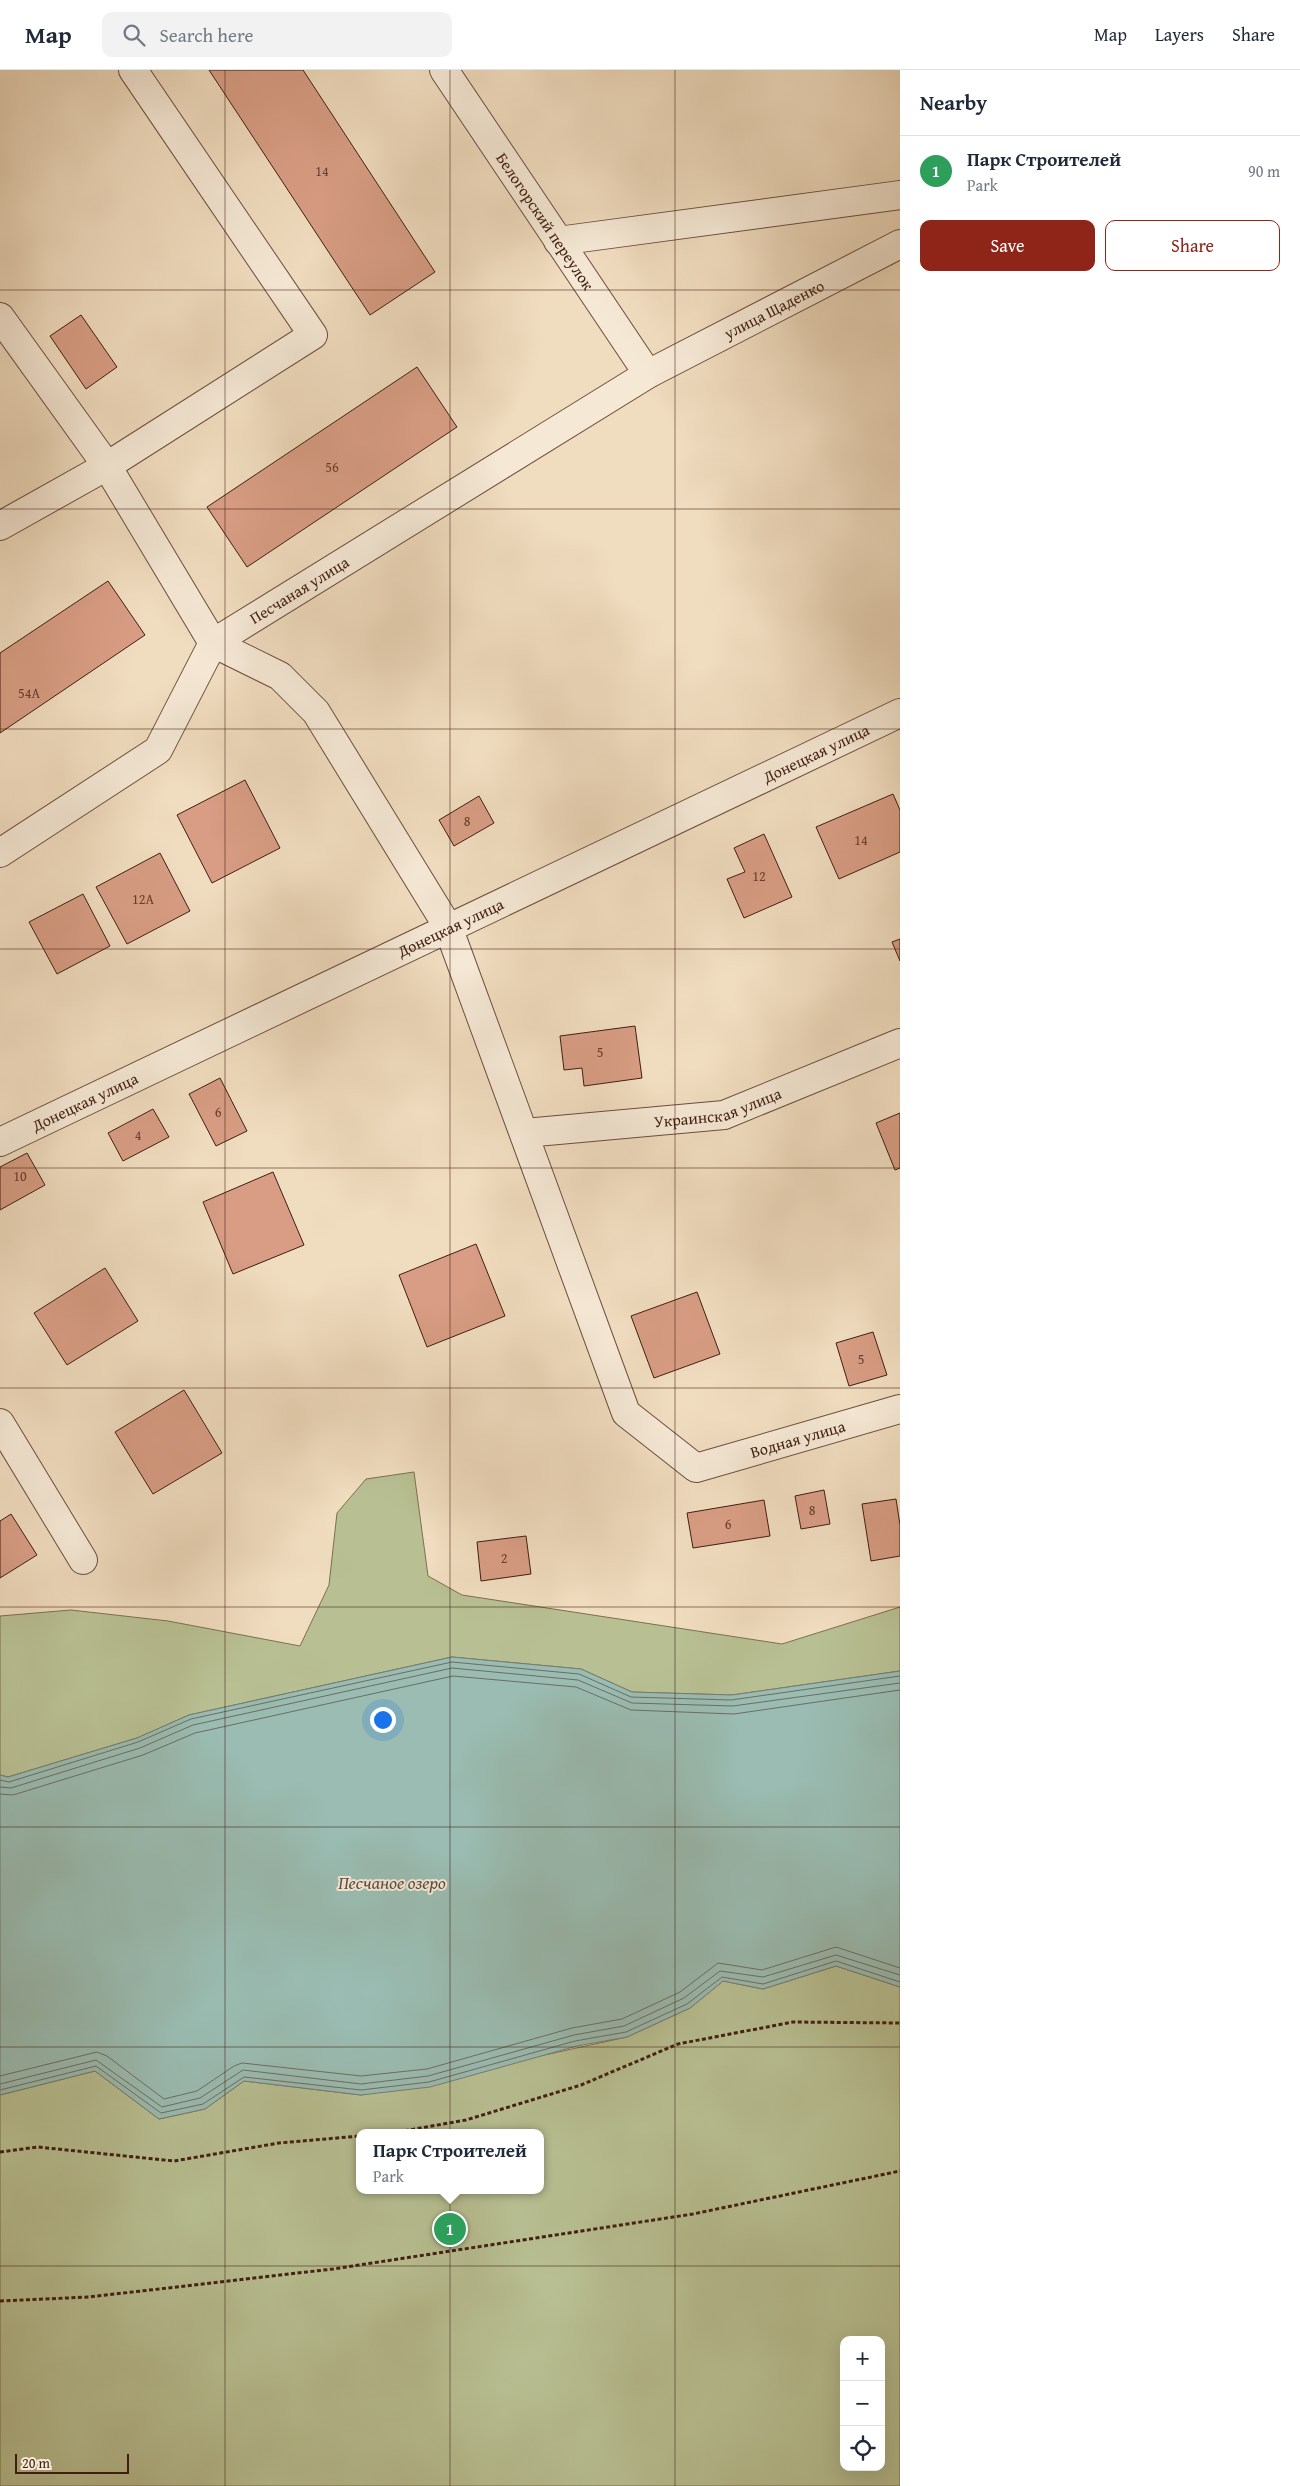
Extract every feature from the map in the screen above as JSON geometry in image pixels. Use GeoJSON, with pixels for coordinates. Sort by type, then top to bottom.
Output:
{"type":"FeatureCollection","features":[{"type":"Feature","properties":{"kind":"street"},"geometry":{"type":"LineString","coordinates":[[0,526],[107,466],[313,335],[133,70]]}},
{"type":"Feature","properties":{"kind":"street","name":"Белогорский переулок"},"geometry":{"type":"LineString","coordinates":[[444,70],[648,374]]}},
{"type":"Feature","properties":{"kind":"street"},"geometry":{"type":"LineString","coordinates":[[558,241],[900,195]]}},
{"type":"Feature","properties":{"kind":"street","name":"улица Щаденко"},"geometry":{"type":"LineString","coordinates":[[648,374],[900,244]]}},
{"type":"Feature","properties":{"kind":"street"},"geometry":{"type":"LineString","coordinates":[[0,317],[107,466],[213,643],[280,676],[316,712],[448,927],[525,1133]]}},
{"type":"Feature","properties":{"kind":"street","name":"Песчаная улица"},"geometry":{"type":"LineString","coordinates":[[213,643],[648,374]]}},
{"type":"Feature","properties":{"kind":"street"},"geometry":{"type":"LineString","coordinates":[[0,853],[158,750],[213,643]]}},
{"type":"Feature","properties":{"kind":"street","name":"Донецкая улица"},"geometry":{"type":"LineString","coordinates":[[0,1142],[900,713]]}},
{"type":"Feature","properties":{"kind":"street","name":"Украинская улица"},"geometry":{"type":"LineString","coordinates":[[525,1133],[724,1115],[900,1044]]}},
{"type":"Feature","properties":{"kind":"street","name":"Водная улица"},"geometry":{"type":"LineString","coordinates":[[525,1133],[626,1413],[696,1468],[900,1409]]}},
{"type":"Feature","properties":{"kind":"street"},"geometry":{"type":"LineString","coordinates":[[0,1423],[83,1560]]}},
{"type":"Feature","properties":{"kind":"path"},"geometry":{"type":"LineString","coordinates":[[415,2129],[466,2120],[581,2085],[678,2044],[793,2022],[900,2023]]}},
{"type":"Feature","properties":{"kind":"path"},"geometry":{"type":"LineString","coordinates":[[0,2152],[38,2147],[174,2161],[279,2143],[356,2136]]}},
{"type":"Feature","properties":{"kind":"path"},"geometry":{"type":"LineString","coordinates":[[0,2301],[88,2297],[342,2267],[693,2214],[900,2171]]}},
{"type":"Feature","properties":{"kind":"green space"},"geometry":{"type":"Polygon","coordinates":[[[414,1472],[428,1576],[462,1595],[782,1644],[900,1607],[900,1671],[732,1695],[632,1692],[581,1669],[452,1657],[189,1715],[137,1738],[8,1777],[0,1775],[0,1616],[71,1610],[168,1621],[300,1646],[329,1585],[337,1513],[366,1479],[414,1472]]]}},
{"type":"Feature","properties":{"kind":"green space"},"geometry":{"type":"Polygon","coordinates":[[[836,1966],[900,1987],[900,2486],[0,2486],[0,2095],[95,2071],[159,2119],[205,2109],[244,2081],[361,2095],[627,2037],[690,2008],[723,1981],[763,1989],[836,1966]]]}},
{"type":"Feature","properties":{"kind":"water","name":"Песчаное озеро"},"geometry":{"type":"Polygon","coordinates":[[[452,1657],[581,1669],[632,1692],[732,1695],[900,1671],[900,1987],[836,1966],[763,1989],[723,1981],[690,2008],[627,2037],[577,2046],[430,2087],[361,2095],[244,2081],[205,2109],[159,2119],[95,2071],[0,2095],[0,1775],[8,1777],[137,1738],[189,1715],[452,1657]]]}},
{"type":"Feature","properties":{"kind":"building"},"geometry":{"type":"Polygon","coordinates":[[[209,70],[303,70],[435,272],[370,315],[209,70]]]}},
{"type":"Feature","properties":{"kind":"building"},"geometry":{"type":"Polygon","coordinates":[[[81,315],[117,367],[86,389],[50,336],[81,315]]]}},
{"type":"Feature","properties":{"kind":"building"},"geometry":{"type":"Polygon","coordinates":[[[417,367],[457,427],[247,567],[207,507],[417,367]]]}},
{"type":"Feature","properties":{"kind":"building"},"geometry":{"type":"Polygon","coordinates":[[[108,581],[145,635],[0,733],[0,653],[108,581]]]}},
{"type":"Feature","properties":{"kind":"building"},"geometry":{"type":"Polygon","coordinates":[[[245,780],[280,848],[212,883],[177,815],[245,780]]]}},
{"type":"Feature","properties":{"kind":"building"},"geometry":{"type":"Polygon","coordinates":[[[893,794],[900,810],[900,852],[839,879],[816,827],[893,794]]]}},
{"type":"Feature","properties":{"kind":"building"},"geometry":{"type":"Polygon","coordinates":[[[479,796],[494,823],[454,846],[439,820],[479,796]]]}},
{"type":"Feature","properties":{"kind":"building"},"geometry":{"type":"Polygon","coordinates":[[[764,834],[792,897],[744,918],[727,879],[745,872],[734,848],[764,834]]]}},
{"type":"Feature","properties":{"kind":"building"},"geometry":{"type":"Polygon","coordinates":[[[160,853],[190,911],[127,944],[96,887],[160,853]]]}},
{"type":"Feature","properties":{"kind":"building"},"geometry":{"type":"Polygon","coordinates":[[[83,894],[110,946],[57,974],[29,922],[83,894]]]}},
{"type":"Feature","properties":{"kind":"building"},"geometry":{"type":"Polygon","coordinates":[[[900,939],[900,961],[892,942],[900,939]]]}},
{"type":"Feature","properties":{"kind":"building"},"geometry":{"type":"Polygon","coordinates":[[[635,1026],[642,1078],[584,1086],[582,1068],[564,1070],[560,1036],[635,1026]]]}},
{"type":"Feature","properties":{"kind":"building"},"geometry":{"type":"Polygon","coordinates":[[[220,1078],[247,1131],[216,1146],[189,1094],[220,1078]]]}},
{"type":"Feature","properties":{"kind":"building"},"geometry":{"type":"Polygon","coordinates":[[[153,1109],[169,1137],[123,1161],[108,1133],[153,1109]]]}},
{"type":"Feature","properties":{"kind":"building"},"geometry":{"type":"Polygon","coordinates":[[[900,1113],[900,1168],[895,1170],[876,1123],[900,1113]]]}},
{"type":"Feature","properties":{"kind":"building"},"geometry":{"type":"Polygon","coordinates":[[[27,1153],[45,1185],[0,1210],[0,1167],[27,1153]]]}},
{"type":"Feature","properties":{"kind":"building"},"geometry":{"type":"Polygon","coordinates":[[[273,1172],[304,1245],[233,1274],[203,1202],[273,1172]]]}},
{"type":"Feature","properties":{"kind":"building"},"geometry":{"type":"Polygon","coordinates":[[[476,1244],[505,1316],[427,1347],[399,1275],[476,1244]]]}},
{"type":"Feature","properties":{"kind":"building"},"geometry":{"type":"Polygon","coordinates":[[[105,1268],[138,1321],[67,1365],[34,1313],[105,1268]]]}},
{"type":"Feature","properties":{"kind":"building"},"geometry":{"type":"Polygon","coordinates":[[[697,1292],[720,1354],[654,1378],[631,1316],[697,1292]]]}},
{"type":"Feature","properties":{"kind":"building"},"geometry":{"type":"Polygon","coordinates":[[[873,1332],[887,1375],[849,1386],[836,1343],[873,1332]]]}},
{"type":"Feature","properties":{"kind":"building"},"geometry":{"type":"Polygon","coordinates":[[[184,1390],[222,1453],[153,1494],[115,1432],[184,1390]]]}},
{"type":"Feature","properties":{"kind":"building"},"geometry":{"type":"Polygon","coordinates":[[[824,1490],[830,1524],[801,1529],[795,1496],[824,1490]]]}},
{"type":"Feature","properties":{"kind":"building"},"geometry":{"type":"Polygon","coordinates":[[[896,1499],[900,1525],[900,1556],[871,1561],[862,1504],[896,1499]]]}},
{"type":"Feature","properties":{"kind":"building"},"geometry":{"type":"Polygon","coordinates":[[[764,1500],[770,1536],[693,1548],[687,1513],[764,1500]]]}},
{"type":"Feature","properties":{"kind":"building"},"geometry":{"type":"Polygon","coordinates":[[[11,1514],[37,1555],[0,1578],[0,1521],[11,1514]]]}},
{"type":"Feature","properties":{"kind":"building"},"geometry":{"type":"Polygon","coordinates":[[[526,1536],[531,1574],[481,1581],[477,1542],[526,1536]]]}},
{"type":"Feature","properties":{"kind":"place","name":"Парк Строителей"},"geometry":{"type":"Point","coordinates":[450,2229]}}]}
